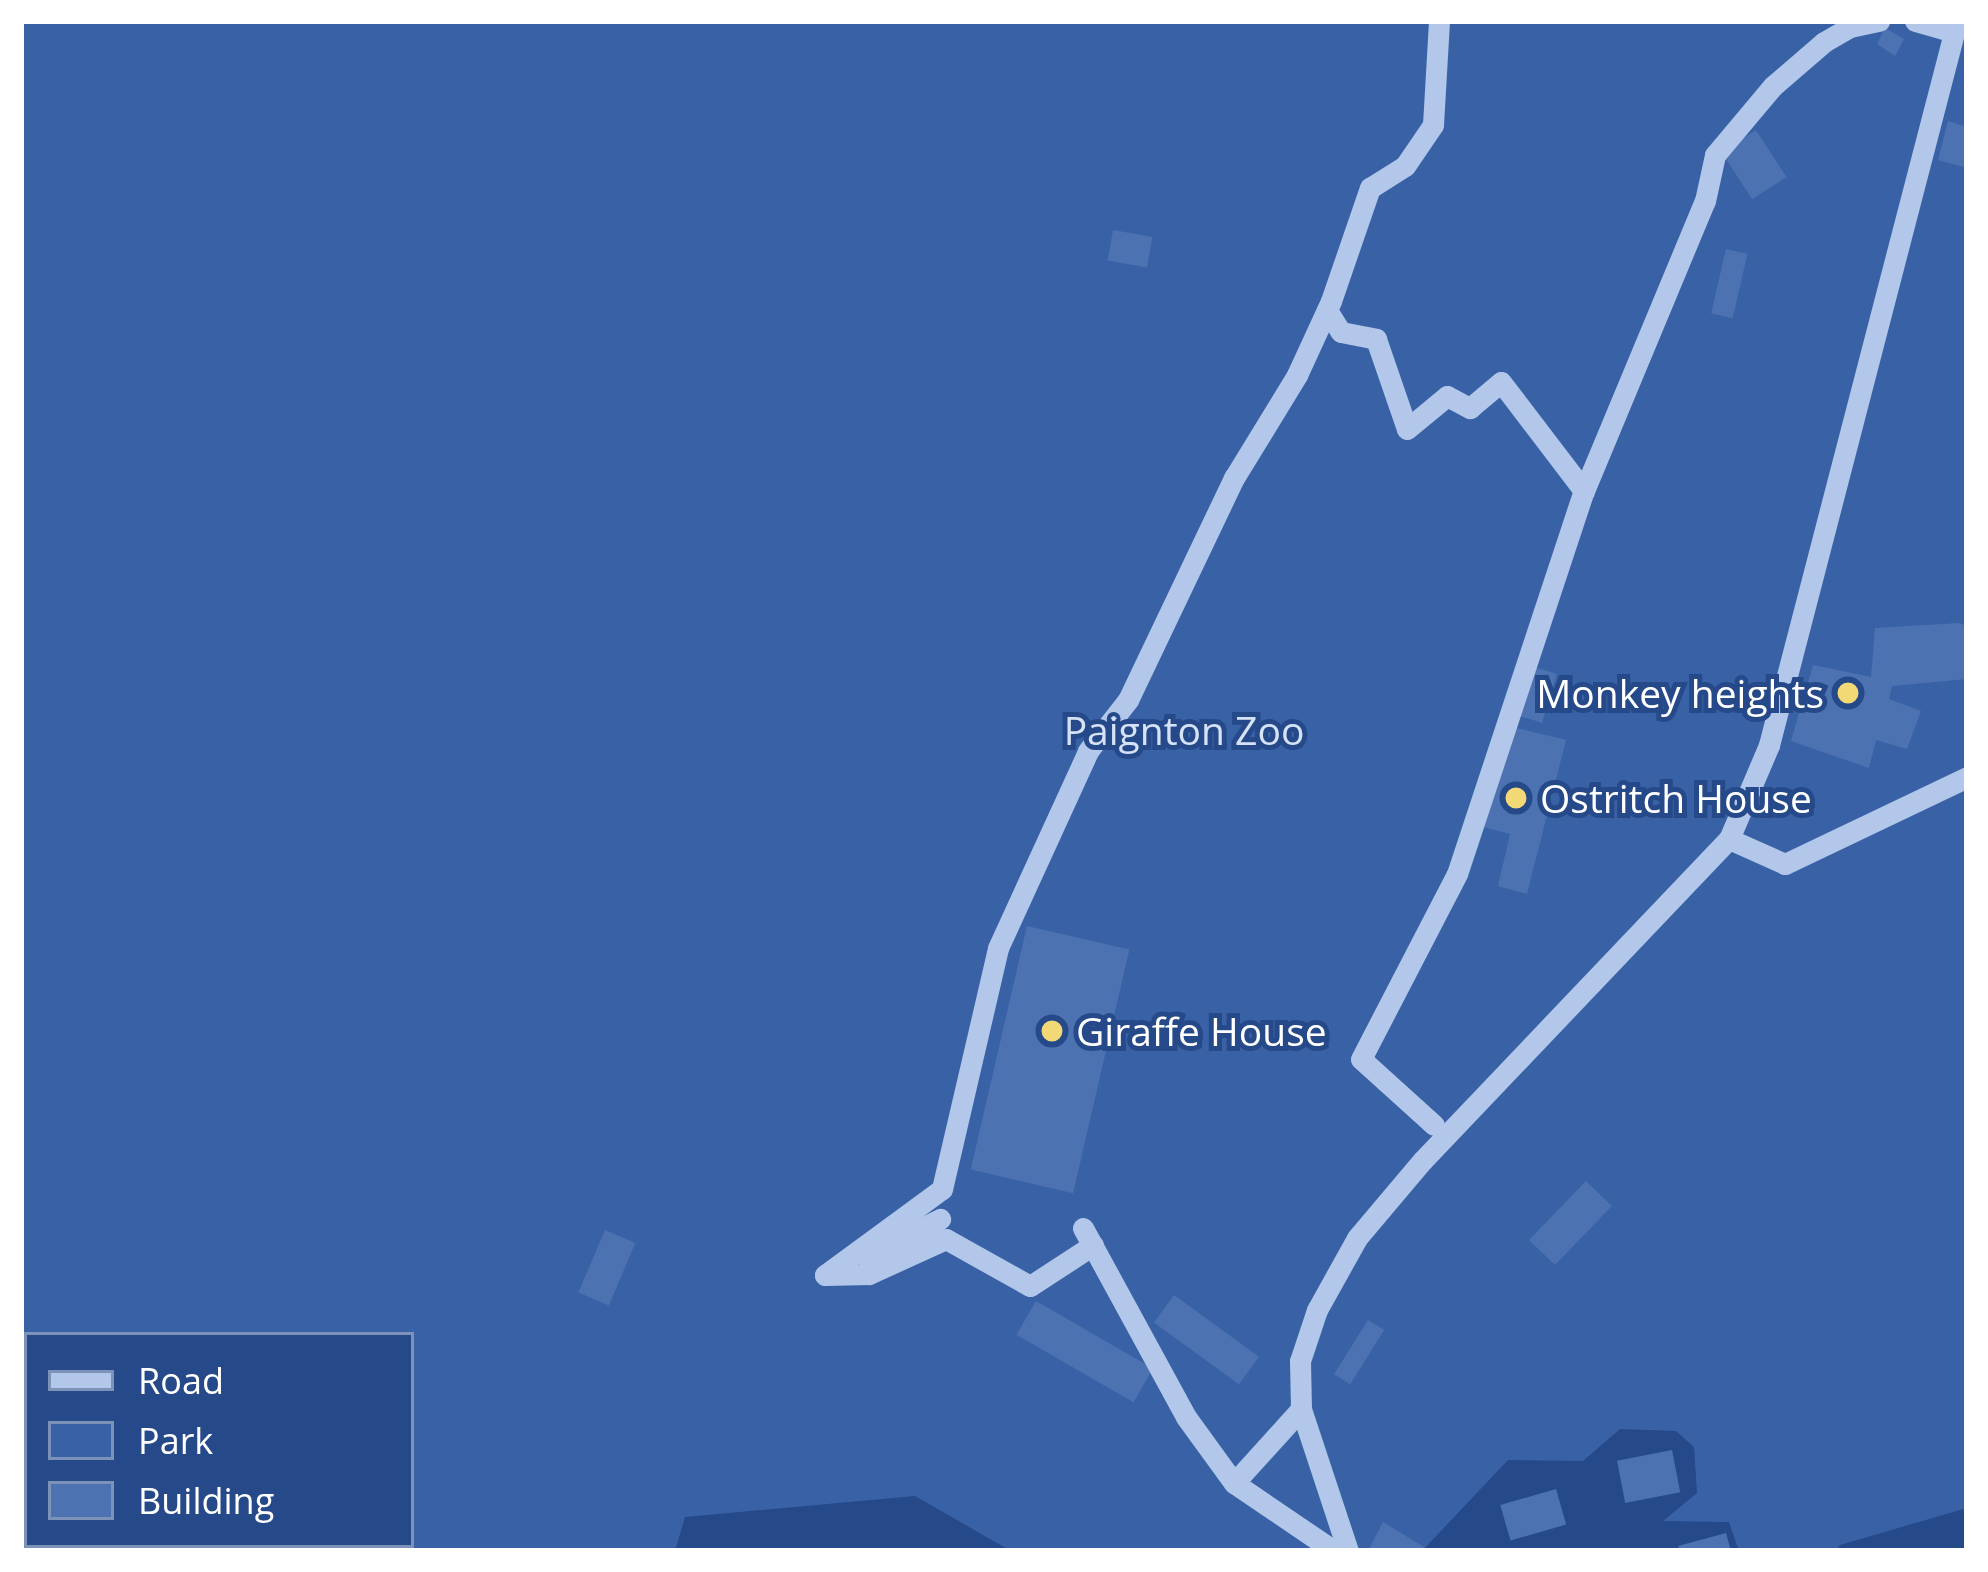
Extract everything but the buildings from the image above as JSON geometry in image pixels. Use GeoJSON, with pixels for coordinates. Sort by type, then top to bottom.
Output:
{"type":"FeatureCollection","features":[{"type":"Feature","properties":{"kind":"lane"},"geometry":{"type":"LineString","coordinates":[[825,1275],[942,1189],[998,948],[1088,751],[1128,700],[1234,478],[1297,375],[1327,310],[1370,188],[1406,166],[1432,125],[1439,21]]}},
{"type":"Feature","properties":{"kind":"lane"},"geometry":{"type":"LineString","coordinates":[[1434,1125],[1361,1059],[1457,874],[1584,490],[1705,201],[1715,155],[1773,86],[1824,42],[1850,27],[1879,21]]}},
{"type":"Feature","properties":{"kind":"lane"},"geometry":{"type":"LineString","coordinates":[[1348,1551],[1301,1409],[1300,1361],[1317,1310],[1357,1238],[1423,1160],[1729,839],[1769,745],[1955,27],[1915,21]]}},
{"type":"Feature","properties":{"kind":"lane"},"geometry":{"type":"LineString","coordinates":[[1327,310],[1341,332],[1376,339],[1407,430],[1447,396],[1470,408],[1501,382],[1584,490]]}},
{"type":"Feature","properties":{"kind":"lane"},"geometry":{"type":"LineString","coordinates":[[1729,839],[1784,864],[1967,777]]}},
{"type":"Feature","properties":{"kind":"lane"},"geometry":{"type":"LineString","coordinates":[[825,1275],[940,1219]]}},
{"type":"Feature","properties":{"kind":"lane"},"geometry":{"type":"LineString","coordinates":[[825,1275],[868,1274],[946,1239],[1030,1286],[1088,1237],[1186,1417],[1234,1483],[1334,1551]]}},
{"type":"Feature","properties":{"kind":"lane"},"geometry":{"type":"LineString","coordinates":[[1234,1483],[1301,1409]]}},
{"type":"Feature","properties":{"kind":"green space","name":"Paignton Zoo"},"geometry":{"type":"Polygon","coordinates":[[[21,21],[1967,21],[1967,1508],[1840,1545],[1836,1551],[1739,1551],[1729,1522],[1663,1521],[1697,1493],[1694,1447],[1676,1431],[1620,1429],[1583,1461],[1508,1460],[1422,1551],[1011,1551],[915,1496],[685,1517],[675,1551],[21,1551],[21,21]]]}},
{"type":"Feature","properties":{"kind":"place","name":"Monkey heights"},"geometry":{"type":"Point","coordinates":[1848,693]}},
{"type":"Feature","properties":{"kind":"place","name":"Ostritch House"},"geometry":{"type":"Point","coordinates":[1516,798]}},
{"type":"Feature","properties":{"kind":"place","name":"Giraffe House"},"geometry":{"type":"Point","coordinates":[1052,1031]}}]}
